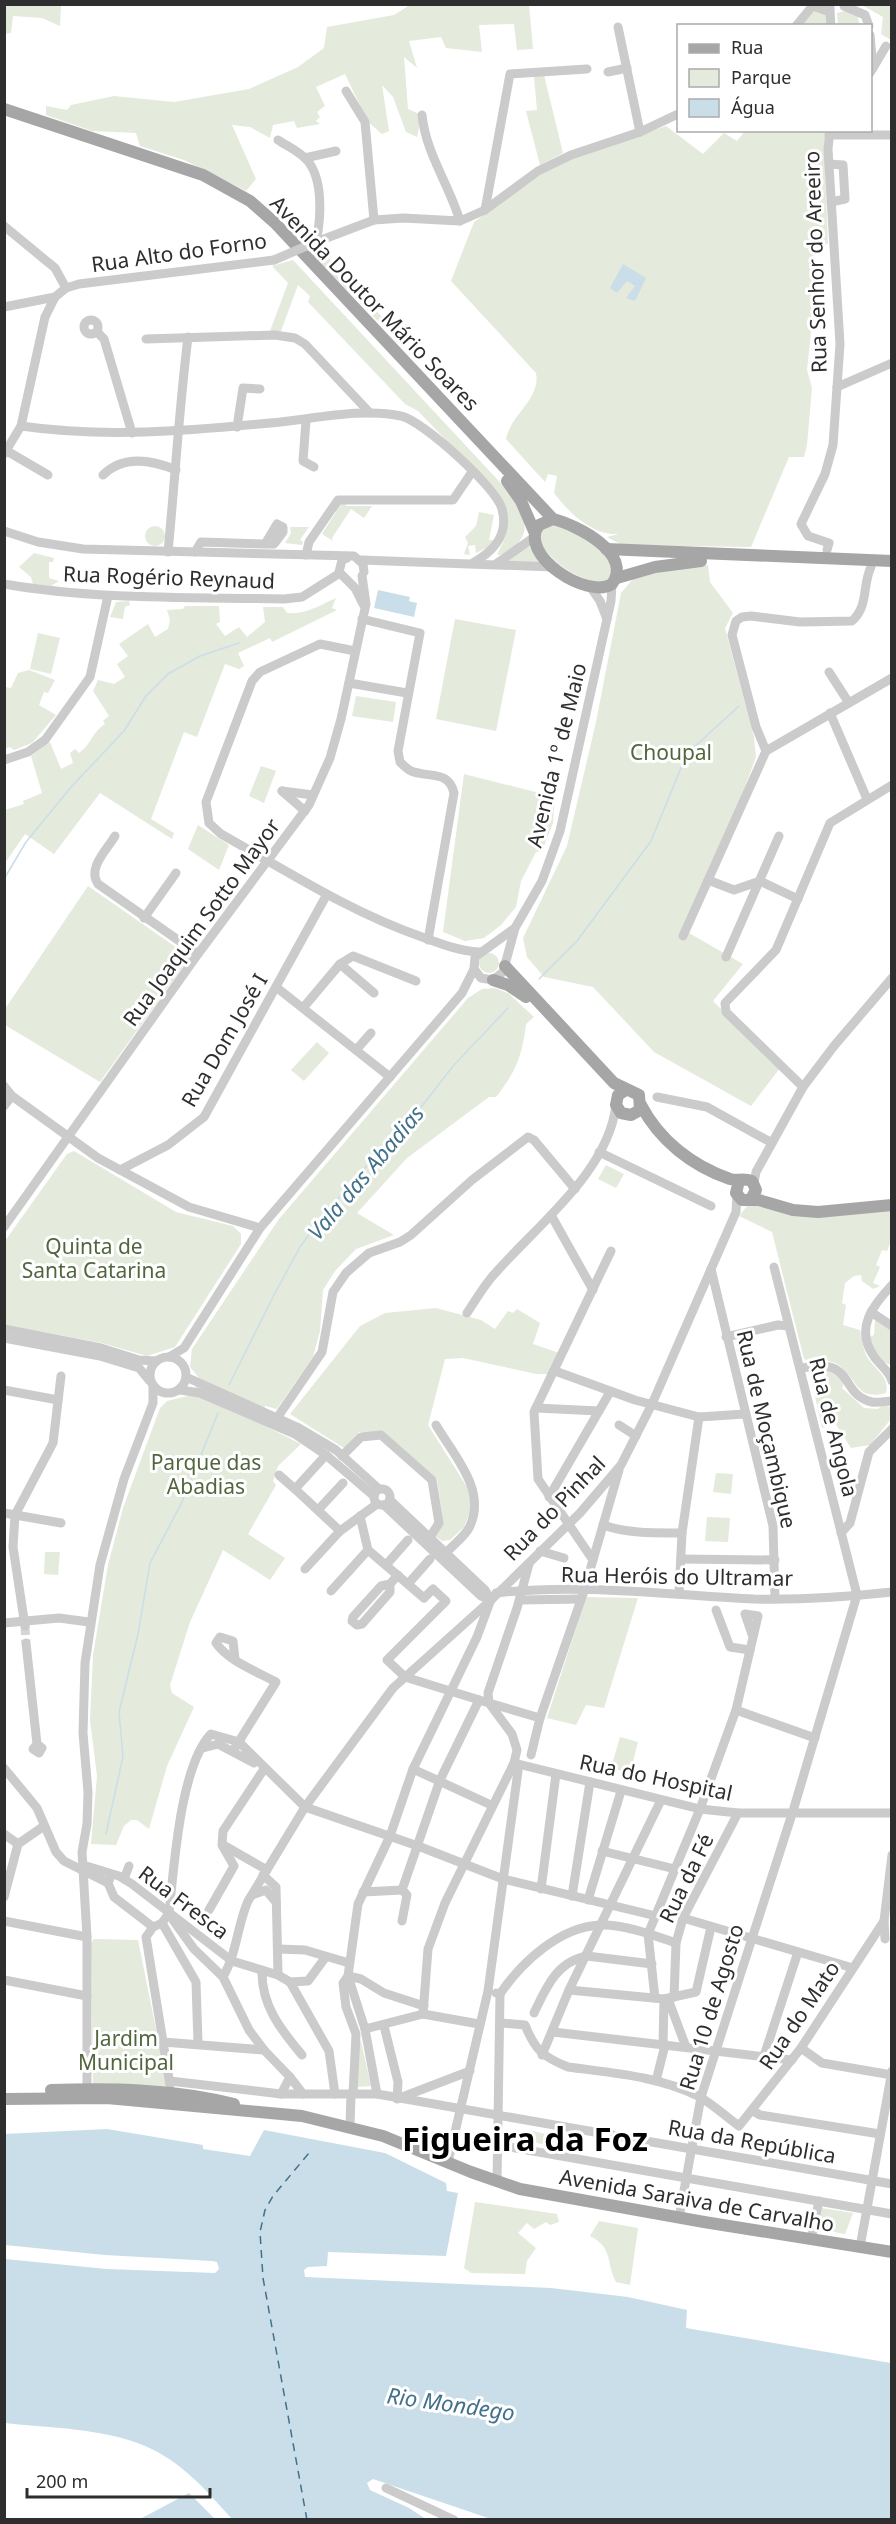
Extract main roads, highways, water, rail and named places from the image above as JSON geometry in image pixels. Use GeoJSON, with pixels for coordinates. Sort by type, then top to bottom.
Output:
{"type":"FeatureCollection","features":[{"type":"Feature","properties":{"kind":"main road","name":"Avenida Doutor Mário Soares"},"geometry":{"type":"LineString","coordinates":[[4,109],[181,166],[214,180],[250,201],[275,223],[553,519]]}},
{"type":"Feature","properties":{"kind":"main road","name":"Avenida Doutor Mário Soares"},"geometry":{"type":"LineString","coordinates":[[4,117],[195,179],[223,192],[245,207],[270,227],[508,483],[521,501],[538,552],[554,567],[591,588],[598,590],[614,581]]}},
{"type":"Feature","properties":{"kind":"main road"},"geometry":{"type":"LineString","coordinates":[[534,535],[545,521],[553,519],[570,525],[606,549],[617,563],[614,581],[686,561],[891,568]]}},
{"type":"Feature","properties":{"kind":"main road"},"geometry":{"type":"LineString","coordinates":[[606,549],[891,561]]}},
{"type":"Feature","properties":{"kind":"main road"},"geometry":{"type":"LineString","coordinates":[[505,963],[614,1083],[639,1095],[641,1105],[650,1122],[670,1144],[689,1159],[793,1210],[818,1212],[891,1205]]}},
{"type":"Feature","properties":{"kind":"main road"},"geometry":{"type":"LineString","coordinates":[[490,980],[508,985],[527,998],[609,1087],[616,1102],[686,1164],[724,1182],[794,1203],[818,1205],[891,1199]]}},
{"type":"Feature","properties":{"kind":"main road"},"geometry":{"type":"LineString","coordinates":[[616,1102],[626,1090]]}},
{"type":"Feature","properties":{"kind":"main road"},"geometry":{"type":"LineString","coordinates":[[629,1115],[641,1105]]}},
{"type":"Feature","properties":{"kind":"main road"},"geometry":{"type":"LineString","coordinates":[[159,2101],[170,2087]]}},
{"type":"Feature","properties":{"kind":"main road"},"geometry":{"type":"LineString","coordinates":[[4,2099],[170,2087],[261,2110]]}},
{"type":"Feature","properties":{"kind":"main road"},"geometry":{"type":"LineString","coordinates":[[4,2094],[89,2094],[261,2110]]}},
{"type":"Feature","properties":{"kind":"main road","name":"Avenida Saraiva de Carvalho"},"geometry":{"type":"LineString","coordinates":[[261,2110],[350,2126],[383,2136],[497,2182],[542,2193],[678,2218],[891,2252]]}},
{"type":"Feature","properties":{"kind":"water"},"geometry":{"type":"Polygon","coordinates":[[[623,264],[646,278],[635,301],[626,298],[635,286],[627,281],[617,293],[610,288],[623,264]]]}},
{"type":"Feature","properties":{"kind":"water"},"geometry":{"type":"Polygon","coordinates":[[[378,590],[410,597],[409,601],[417,603],[414,617],[374,608],[378,590]]]}},
{"type":"Feature","properties":{"kind":"water","name":"Rio Mondego"},"geometry":{"type":"Polygon","coordinates":[[[107,2129],[203,2145],[203,2149],[250,2156],[264,2130],[385,2153],[446,2183],[447,2191],[458,2193],[446,2256],[328,2252],[327,2266],[308,2267],[304,2270],[305,2277],[551,2288],[628,2297],[687,2310],[686,2328],[891,2363],[891,2519],[491,2519],[373,2479],[367,2483],[370,2490],[409,2508],[426,2519],[232,2519],[182,2468],[145,2446],[94,2432],[5,2423],[5,2259],[107,2269],[215,2273],[219,2269],[217,2262],[212,2261],[105,2255],[5,2245],[4,2134],[107,2129]]]}},
{"type":"Feature","properties":{"kind":"water"},"geometry":{"type":"Polygon","coordinates":[[[189,2493],[215,2519],[140,2519],[189,2493]]]}},
{"type":"Feature","properties":{"kind":"waterway"},"geometry":{"type":"LineString","coordinates":[[4,879],[26,842],[72,786],[124,731],[146,696],[168,674],[200,656],[239,643]]}},
{"type":"Feature","properties":{"kind":"waterway"},"geometry":{"type":"LineString","coordinates":[[539,979],[577,941],[651,841],[683,763],[691,750],[739,706]]}},
{"type":"Feature","properties":{"kind":"waterway","name":"Vala das Abadias"},"geometry":{"type":"LineString","coordinates":[[229,1385],[300,1247],[319,1221],[376,1155],[403,1130],[454,1065],[508,1008]]}},
{"type":"Feature","properties":{"kind":"waterway","name":"Vala das Abadias"},"geometry":{"type":"LineString","coordinates":[[106,1834],[123,1756],[119,1712],[138,1634],[150,1563],[181,1504],[218,1413]]}},
{"type":"Feature","properties":{"kind":"tunnel"},"geometry":{"type":"LineString","coordinates":[[25,1626],[26,1643]]}},
{"type":"Feature","properties":{"kind":"district","name":"Figueira da Foz"},"geometry":{"type":"Point","coordinates":[525,2138]}},
{"type":"Feature","properties":{"kind":"park label","name":"Choupal"},"geometry":{"type":"Point","coordinates":[671,752]}},
{"type":"Feature","properties":{"kind":"park label","name":"Quinta de Santa Catarina"},"geometry":{"type":"Point","coordinates":[94,1258]}},
{"type":"Feature","properties":{"kind":"park label","name":"Parque das Abadias"},"geometry":{"type":"Point","coordinates":[206,1474]}},
{"type":"Feature","properties":{"kind":"park label","name":"Jardim Municipal"},"geometry":{"type":"Point","coordinates":[126,2050]}}]}
